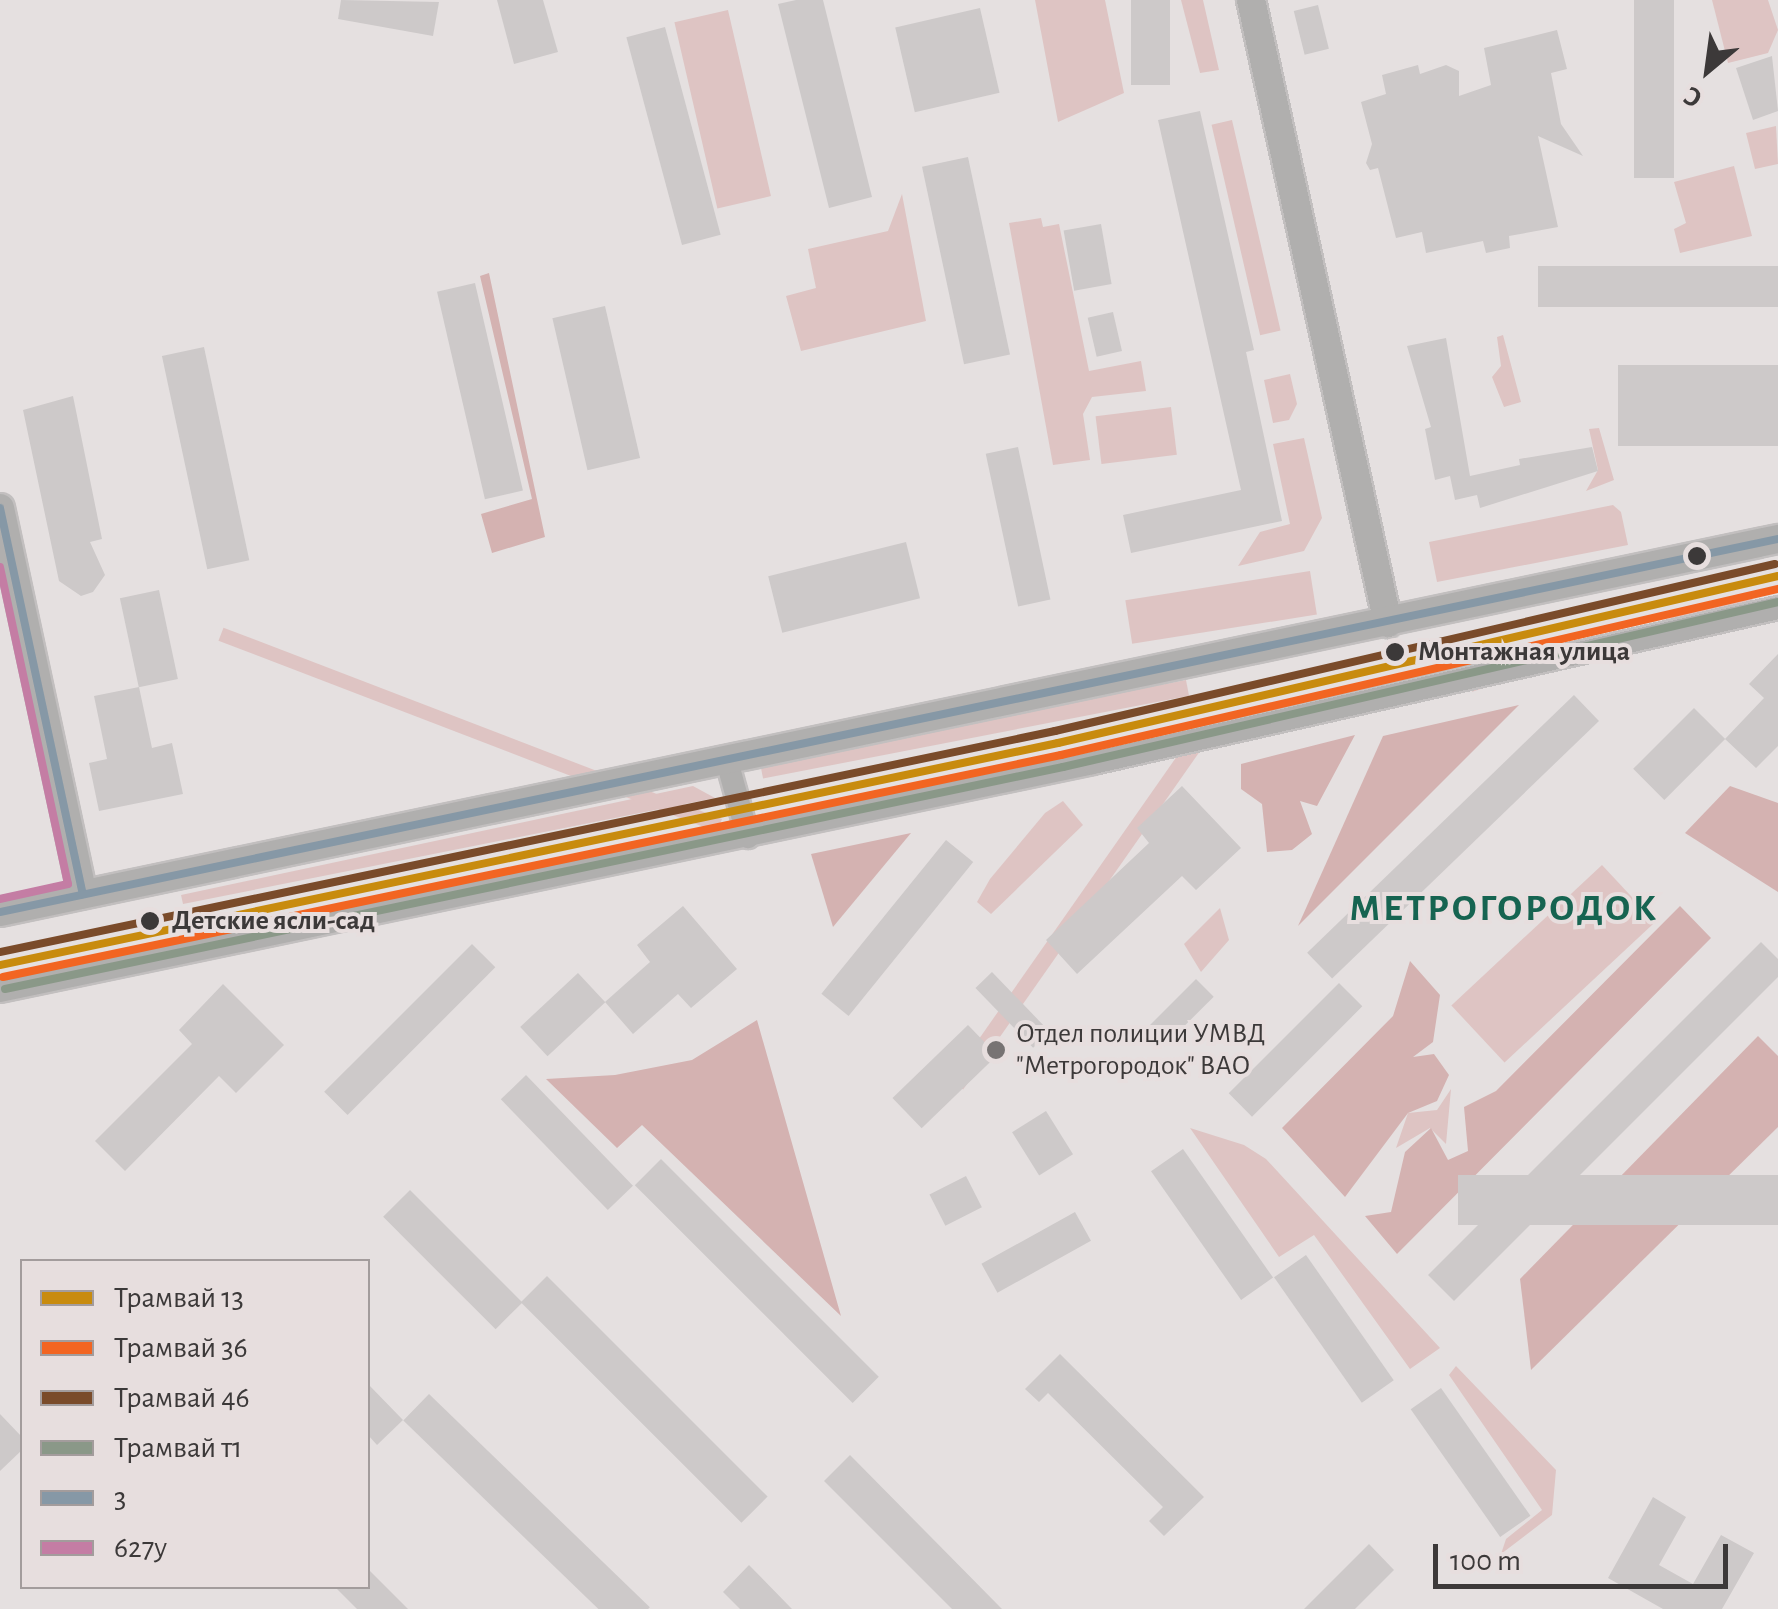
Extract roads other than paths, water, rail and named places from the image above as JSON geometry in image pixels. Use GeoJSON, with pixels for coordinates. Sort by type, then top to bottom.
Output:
{"type":"FeatureCollection","features":[{"type":"Feature","properties":{"kind":"street"},"geometry":{"type":"LineString","coordinates":[[1251,0],[1388,623]]}},
{"type":"Feature","properties":{"kind":"street"},"geometry":{"type":"LineString","coordinates":[[0,508],[83,894]]}},
{"type":"Feature","properties":{"kind":"street"},"geometry":{"type":"LineString","coordinates":[[0,912],[1778,539]]}},
{"type":"Feature","properties":{"kind":"street"},"geometry":{"type":"LineString","coordinates":[[0,990],[748,836],[1778,608]]}},
{"type":"Feature","properties":{"kind":"street"},"geometry":{"type":"LineString","coordinates":[[727,761],[748,836]]}},
{"type":"Feature","properties":{"kind":"tram line","name":"46"},"geometry":{"type":"LineString","coordinates":[[0,952],[1055,731],[1775,564]]}},
{"type":"Feature","properties":{"kind":"tram line","name":"13"},"geometry":{"type":"LineString","coordinates":[[0,965],[1058,743],[1778,576]]}},
{"type":"Feature","properties":{"kind":"tram line","name":"36"},"geometry":{"type":"LineString","coordinates":[[3,977],[1061,755],[1778,589]]}},
{"type":"Feature","properties":{"kind":"tram line","name":"т1"},"geometry":{"type":"LineString","coordinates":[[5,989],[1063,767],[1778,602]]}},
{"type":"Feature","properties":{"kind":"place","name":"Монтажная улица"},"geometry":{"type":"Point","coordinates":[1395,652]}},
{"type":"Feature","properties":{"kind":"place","name":"Детские ясли-сад"},"geometry":{"type":"Point","coordinates":[150,921]}},
{"type":"Feature","properties":{"kind":"place","name":"Отдел полиции УМВД \"Метрогородок\" ВАО"},"geometry":{"type":"Point","coordinates":[996,1050]}},
{"type":"Feature","properties":{"kind":"district","name":"МЕТРОГОРОДОК"},"geometry":{"type":"Point","coordinates":[1504,910]}}]}
